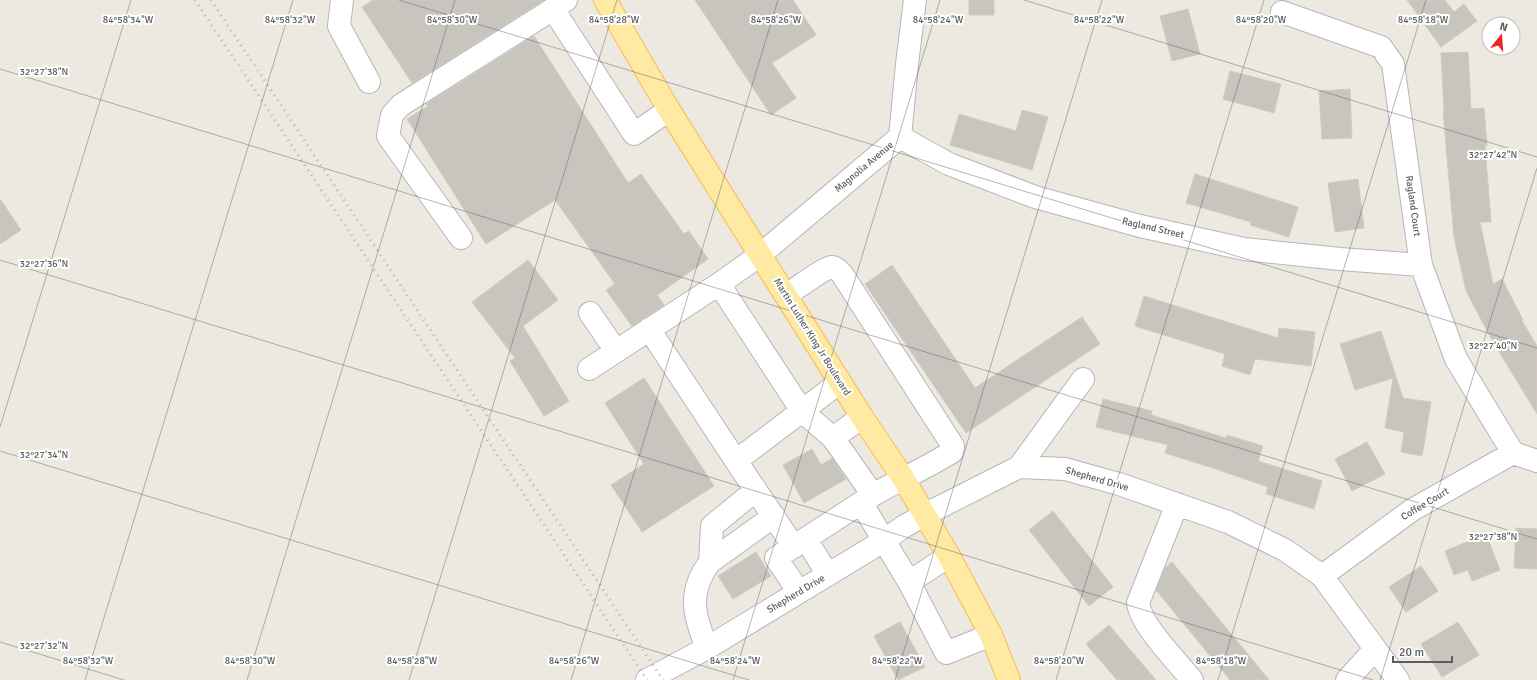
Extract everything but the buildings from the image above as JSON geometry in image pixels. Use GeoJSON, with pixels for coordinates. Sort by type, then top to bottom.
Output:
{"type":"FeatureCollection","features":[{"type":"Feature","properties":{"kind":"main road","name":"Martin Luther King Jr Boulevard"},"geometry":{"type":"LineString","coordinates":[[605,0],[669,110],[862,417],[903,478],[949,556],[991,635],[1009,680]]}},
{"type":"Feature","properties":{"kind":"street"},"geometry":{"type":"LineString","coordinates":[[342,0],[340,26],[369,82]]}},
{"type":"Feature","properties":{"kind":"street","name":"Magnolia Avenue"},"geometry":{"type":"LineString","coordinates":[[589,369],[719,284],[760,255],[900,137],[915,0]]}},
{"type":"Feature","properties":{"kind":"street"},"geometry":{"type":"LineString","coordinates":[[461,238],[388,136],[392,115],[402,105],[559,4],[634,134],[669,110]]}},
{"type":"Feature","properties":{"kind":"street","name":"Ragland Court"},"geometry":{"type":"LineString","coordinates":[[1282,12],[1381,47],[1394,64],[1421,265],[1456,358],[1513,453]]}},
{"type":"Feature","properties":{"kind":"street","name":"Ragland Street"},"geometry":{"type":"LineString","coordinates":[[900,137],[949,164],[1035,197],[1140,226],[1244,249],[1340,259],[1421,265]]}},
{"type":"Feature","properties":{"kind":"street"},"geometry":{"type":"LineString","coordinates":[[786,295],[832,267],[842,274],[953,446],[952,452],[933,464],[903,478],[776,558],[799,592]]}},
{"type":"Feature","properties":{"kind":"street"},"geometry":{"type":"LineString","coordinates":[[719,284],[802,411],[833,438],[868,500],[885,540],[910,582],[946,653],[991,635]]}},
{"type":"Feature","properties":{"kind":"street"},"geometry":{"type":"LineString","coordinates":[[590,313],[616,351]]}},
{"type":"Feature","properties":{"kind":"street"},"geometry":{"type":"LineString","coordinates":[[649,330],[774,516],[828,575]]}},
{"type":"Feature","properties":{"kind":"street"},"geometry":{"type":"LineString","coordinates":[[1019,467],[1083,379]]}},
{"type":"Feature","properties":{"kind":"street"},"geometry":{"type":"LineString","coordinates":[[736,461],[840,382]]}},
{"type":"Feature","properties":{"kind":"street"},"geometry":{"type":"LineString","coordinates":[[833,438],[862,417]]}},
{"type":"Feature","properties":{"kind":"street"},"geometry":{"type":"LineString","coordinates":[[1513,453],[1537,461]]}},
{"type":"Feature","properties":{"kind":"street","name":"Coffee Court"},"geometry":{"type":"LineString","coordinates":[[1322,576],[1412,510],[1513,453]]}},
{"type":"Feature","properties":{"kind":"street","name":"Shepherd Drive"},"geometry":{"type":"LineString","coordinates":[[653,677],[707,648],[885,540],[903,527],[1019,467],[1065,469],[1119,484],[1228,522],[1278,546],[1322,576],[1398,680]]}},
{"type":"Feature","properties":{"kind":"street"},"geometry":{"type":"LineString","coordinates":[[710,562],[712,526],[756,490]]}},
{"type":"Feature","properties":{"kind":"street"},"geometry":{"type":"LineString","coordinates":[[1177,504],[1138,603],[1139,610],[1147,626],[1192,680]]}},
{"type":"Feature","properties":{"kind":"street"},"geometry":{"type":"LineString","coordinates":[[707,648],[697,623],[694,610],[696,591],[702,573],[710,562],[774,516]]}},
{"type":"Feature","properties":{"kind":"street"},"geometry":{"type":"LineString","coordinates":[[910,582],[949,556]]}},
{"type":"Feature","properties":{"kind":"street"},"geometry":{"type":"LineString","coordinates":[[1347,680],[1375,649]]}},
{"type":"Feature","properties":{"kind":"railway"},"geometry":{"type":"LineString","coordinates":[[195,0],[647,680]]}},
{"type":"Feature","properties":{"kind":"railway"},"geometry":{"type":"LineString","coordinates":[[211,0],[663,680]]}}]}
